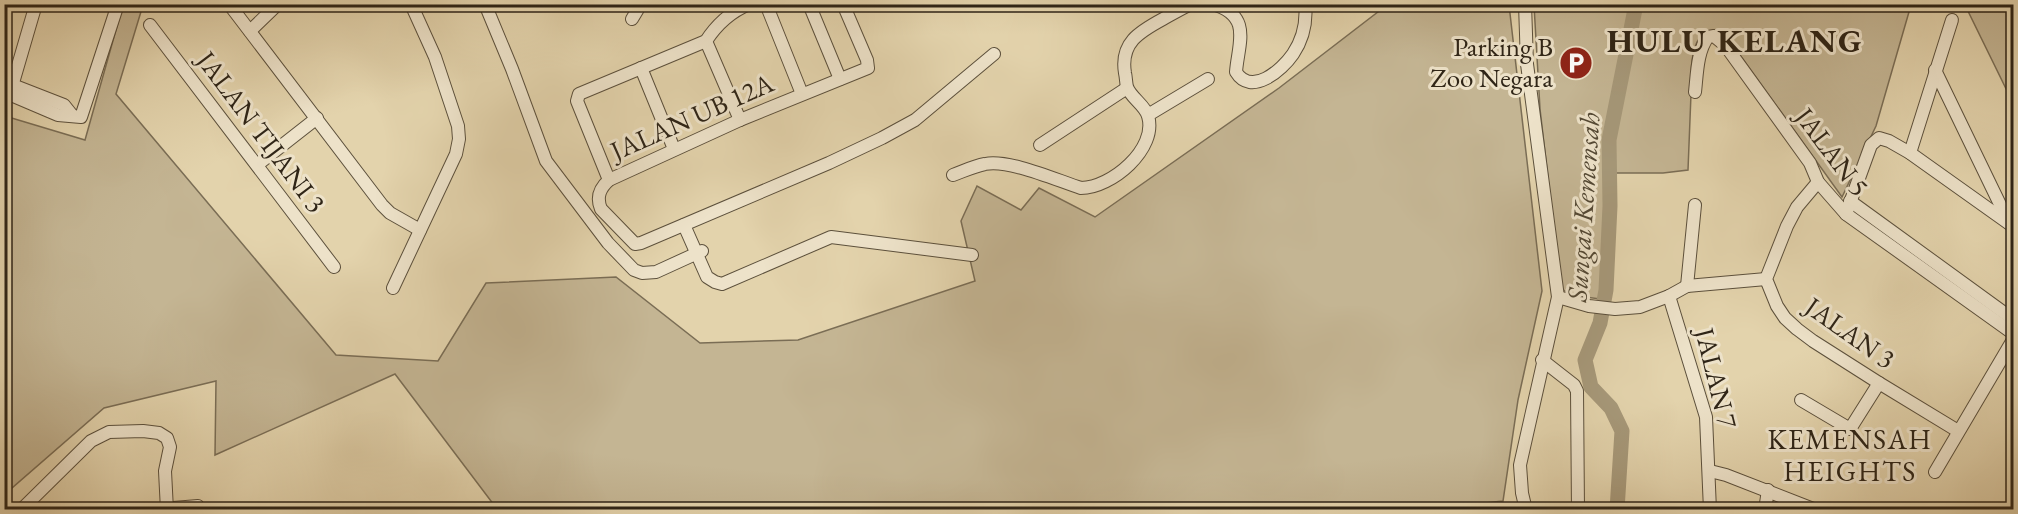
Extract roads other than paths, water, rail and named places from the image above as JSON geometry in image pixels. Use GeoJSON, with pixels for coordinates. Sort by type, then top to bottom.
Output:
{"type":"FeatureCollection","features":[{"type":"Feature","properties":{"kind":"street"},"geometry":{"type":"LineString","coordinates":[[36,4],[8,88],[58,115],[81,117],[118,4]]}},
{"type":"Feature","properties":{"kind":"street"},"geometry":{"type":"LineString","coordinates":[[229,4],[382,205],[390,213],[420,230]]}},
{"type":"Feature","properties":{"kind":"street"},"geometry":{"type":"LineString","coordinates":[[250,31],[278,4]]}},
{"type":"Feature","properties":{"kind":"street"},"geometry":{"type":"LineString","coordinates":[[393,288],[456,154],[459,139],[458,126],[435,57],[411,4]]}},
{"type":"Feature","properties":{"kind":"street"},"geometry":{"type":"LineString","coordinates":[[485,4],[546,161],[608,243],[634,270],[642,273],[656,272],[698,252]]}},
{"type":"Feature","properties":{"kind":"street"},"geometry":{"type":"LineString","coordinates":[[632,18],[641,4]]}},
{"type":"Feature","properties":{"kind":"street"},"geometry":{"type":"LineString","coordinates":[[609,180],[577,101],[579,94],[706,41],[730,14],[749,4]]}},
{"type":"Feature","properties":{"kind":"street"},"geometry":{"type":"LineString","coordinates":[[766,4],[801,94]]}},
{"type":"Feature","properties":{"kind":"street"},"geometry":{"type":"LineString","coordinates":[[809,4],[840,79]]}},
{"type":"Feature","properties":{"kind":"street","name":"JALAN UB 12A"},"geometry":{"type":"LineString","coordinates":[[843,4],[867,60],[868,68],[740,120],[609,180],[600,191],[601,209],[635,244],[829,164],[882,138],[915,120],[994,54]]}},
{"type":"Feature","properties":{"kind":"street"},"geometry":{"type":"LineString","coordinates":[[953,175],[986,163],[1002,164],[1081,188],[1092,188],[1105,182],[1137,157],[1146,145],[1148,115],[1127,88],[1123,62],[1128,45],[1143,30],[1191,4]]}},
{"type":"Feature","properties":{"kind":"street"},"geometry":{"type":"LineString","coordinates":[[1213,4],[1221,7],[1237,20],[1241,32],[1241,44],[1236,72],[1240,79],[1256,82],[1277,71],[1293,55],[1306,19],[1305,4]]}},
{"type":"Feature","properties":{"kind":"street"},"geometry":{"type":"LineString","coordinates":[[1525,4],[1527,64],[1558,297],[1520,465],[1526,510]]}},
{"type":"Feature","properties":{"kind":"street"},"geometry":{"type":"LineString","coordinates":[[1910,153],[1952,20]]}},
{"type":"Feature","properties":{"kind":"street","name":"JALAN TIJANI 3"},"geometry":{"type":"LineString","coordinates":[[150,25],[334,267]]}},
{"type":"Feature","properties":{"kind":"street","name":"JALAN 5"},"geometry":{"type":"LineString","coordinates":[[1695,92],[1702,47],[1708,37],[1714,36],[1725,45],[1810,163],[1818,182],[1846,214],[2013,336]]}},
{"type":"Feature","properties":{"kind":"street"},"geometry":{"type":"LineString","coordinates":[[706,41],[740,120]]}},
{"type":"Feature","properties":{"kind":"street"},"geometry":{"type":"LineString","coordinates":[[641,68],[674,149]]}},
{"type":"Feature","properties":{"kind":"street"},"geometry":{"type":"LineString","coordinates":[[1935,70],[2011,226]]}},
{"type":"Feature","properties":{"kind":"street"},"geometry":{"type":"LineString","coordinates":[[1148,115],[1208,79]]}},
{"type":"Feature","properties":{"kind":"street"},"geometry":{"type":"LineString","coordinates":[[1040,145],[1127,88]]}},
{"type":"Feature","properties":{"kind":"street"},"geometry":{"type":"LineString","coordinates":[[257,165],[317,118]]}},
{"type":"Feature","properties":{"kind":"street"},"geometry":{"type":"LineString","coordinates":[[1846,214],[1871,145],[1879,138],[1910,153],[2011,226]]}},
{"type":"Feature","properties":{"kind":"street"},"geometry":{"type":"LineString","coordinates":[[1558,297],[1589,306],[1615,309],[1640,307],[1687,286],[1766,279],[1797,207],[1818,182]]}},
{"type":"Feature","properties":{"kind":"street","name":"JALAN 5"},"geometry":{"type":"LineString","coordinates":[[1851,201],[2013,320]]}},
{"type":"Feature","properties":{"kind":"street"},"geometry":{"type":"LineString","coordinates":[[1687,286],[1695,205]]}},
{"type":"Feature","properties":{"kind":"street"},"geometry":{"type":"LineString","coordinates":[[687,224],[707,277],[722,284],[831,237],[972,255]]}},
{"type":"Feature","properties":{"kind":"street","name":"JALAN 3"},"geometry":{"type":"LineString","coordinates":[[1766,279],[1777,306],[1797,329],[1958,431]]}},
{"type":"Feature","properties":{"kind":"street","name":"JALAN 7"},"geometry":{"type":"LineString","coordinates":[[1669,296],[1706,417],[1710,510]]}},
{"type":"Feature","properties":{"kind":"street"},"geometry":{"type":"LineString","coordinates":[[1935,472],[2013,336]]}},
{"type":"Feature","properties":{"kind":"street"},"geometry":{"type":"LineString","coordinates":[[1542,360],[1574,385],[1577,391],[1578,510]]}},
{"type":"Feature","properties":{"kind":"street"},"geometry":{"type":"LineString","coordinates":[[1801,400],[1850,429],[1879,383]]}},
{"type":"Feature","properties":{"kind":"street"},"geometry":{"type":"LineString","coordinates":[[21,510],[91,441],[109,432],[143,431],[159,433],[167,438],[170,447],[165,471],[167,509]]}},
{"type":"Feature","properties":{"kind":"street"},"geometry":{"type":"LineString","coordinates":[[1710,471],[1768,490],[1816,510]]}},
{"type":"Feature","properties":{"kind":"street"},"geometry":{"type":"LineString","coordinates":[[1765,510],[1768,490]]}},
{"type":"Feature","properties":{"kind":"street"},"geometry":{"type":"LineString","coordinates":[[148,510],[198,508]]}},
{"type":"Feature","properties":{"kind":"waterway","name":"Sungai Kemensah"},"geometry":{"type":"LineString","coordinates":[[1617,510],[1622,431],[1611,408],[1591,387],[1585,360],[1600,323],[1606,290],[1610,206],[1609,140],[1636,4]]}},
{"type":"Feature","properties":{"kind":"place","name":"Parking B Zoo Negara"},"geometry":{"type":"Point","coordinates":[1576,63]}},
{"type":"Feature","properties":{"kind":"district","name":"HULU KELANG"},"geometry":{"type":"Point","coordinates":[1735,40]}},
{"type":"Feature","properties":{"kind":"district","name":"KEMENSAH HEIGHTS"},"geometry":{"type":"Point","coordinates":[1850,455]}}]}
